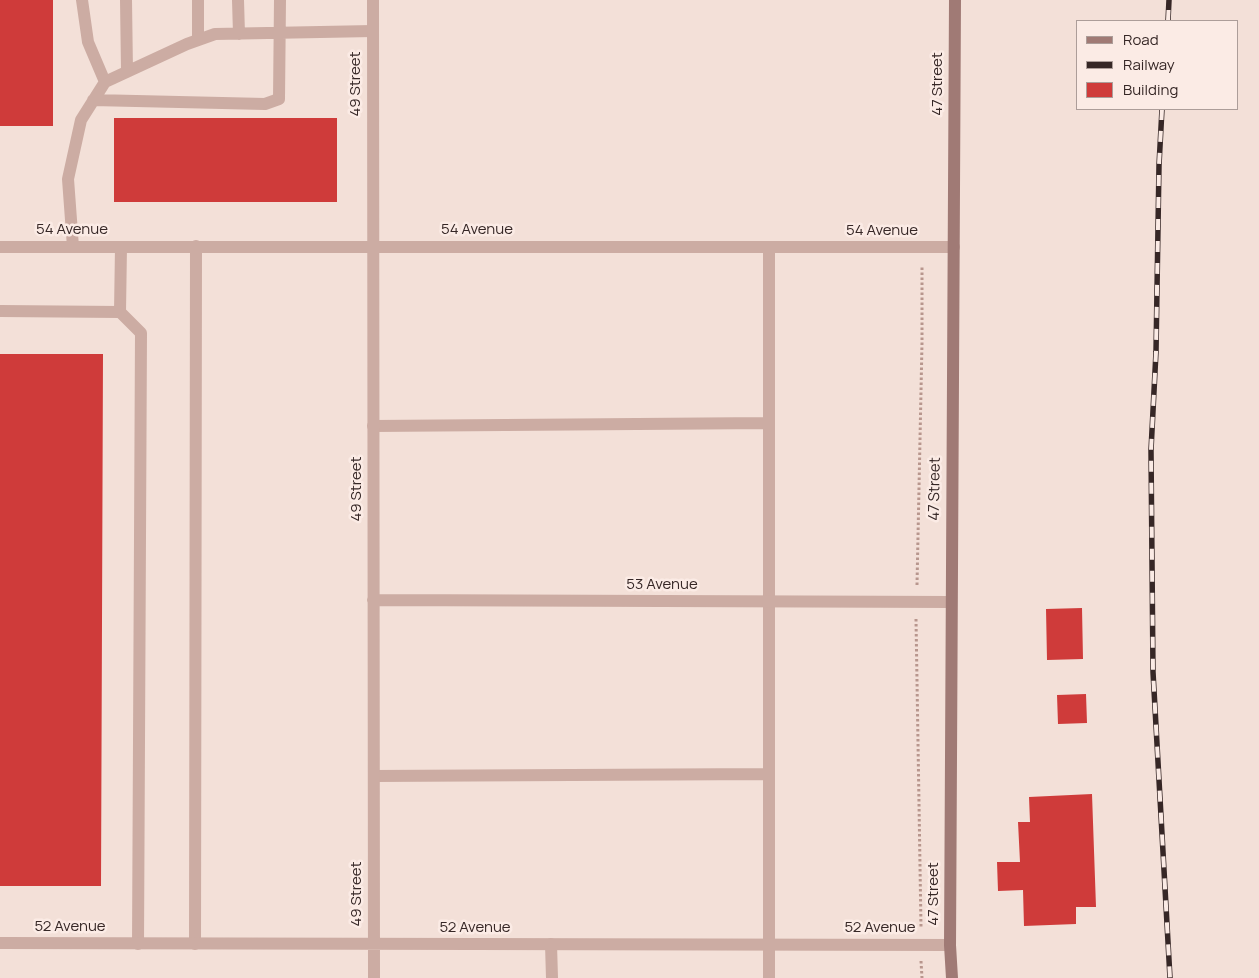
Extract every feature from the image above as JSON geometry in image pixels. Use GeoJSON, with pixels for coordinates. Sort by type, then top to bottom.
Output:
{"type":"FeatureCollection","features":[{"type":"Feature","properties":{"kind":"street"},"geometry":{"type":"LineString","coordinates":[[82,0],[88,42],[105,82]]}},
{"type":"Feature","properties":{"kind":"street"},"geometry":{"type":"LineString","coordinates":[[126,0],[127,72]]}},
{"type":"Feature","properties":{"kind":"street"},"geometry":{"type":"LineString","coordinates":[[198,0],[198,40]]}},
{"type":"Feature","properties":{"kind":"street"},"geometry":{"type":"LineString","coordinates":[[238,0],[238,34]]}},
{"type":"Feature","properties":{"kind":"street"},"geometry":{"type":"LineString","coordinates":[[93,100],[265,104],[279,99],[280,0]]}},
{"type":"Feature","properties":{"kind":"street","name":"49 Street"},"geometry":{"type":"LineString","coordinates":[[373,0],[374,978]]}},
{"type":"Feature","properties":{"kind":"street","name":"47 Street"},"geometry":{"type":"LineString","coordinates":[[952,978],[950,944],[950,602],[955,0]]}},
{"type":"Feature","properties":{"kind":"street"},"geometry":{"type":"LineString","coordinates":[[73,247],[68,178],[81,120],[105,82],[215,34],[373,30]]}},
{"type":"Feature","properties":{"kind":"street"},"geometry":{"type":"LineString","coordinates":[[195,944],[196,246]]}},
{"type":"Feature","properties":{"kind":"street","name":"54 Avenue"},"geometry":{"type":"LineString","coordinates":[[0,247],[954,247]]}},
{"type":"Feature","properties":{"kind":"street"},"geometry":{"type":"LineString","coordinates":[[120,312],[121,247]]}},
{"type":"Feature","properties":{"kind":"street"},"geometry":{"type":"LineString","coordinates":[[769,247],[769,978]]}},
{"type":"Feature","properties":{"kind":"street"},"geometry":{"type":"LineString","coordinates":[[0,311],[120,312],[141,333],[138,944]]}},
{"type":"Feature","properties":{"kind":"street"},"geometry":{"type":"LineString","coordinates":[[373,426],[769,423]]}},
{"type":"Feature","properties":{"kind":"street","name":"53 Avenue"},"geometry":{"type":"LineString","coordinates":[[373,600],[950,602]]}},
{"type":"Feature","properties":{"kind":"street"},"geometry":{"type":"LineString","coordinates":[[374,776],[769,774]]}},
{"type":"Feature","properties":{"kind":"street","name":"52 Avenue"},"geometry":{"type":"LineString","coordinates":[[0,944],[950,944]]}},
{"type":"Feature","properties":{"kind":"street"},"geometry":{"type":"LineString","coordinates":[[552,944],[552,978]]}},
{"type":"Feature","properties":{"kind":"path"},"geometry":{"type":"LineString","coordinates":[[922,267],[917,602],[922,978]]}},
{"type":"Feature","properties":{"kind":"building"},"geometry":{"type":"Polygon","coordinates":[[[0,0],[53,0],[53,126],[0,126],[0,0]]]}},
{"type":"Feature","properties":{"kind":"building"},"geometry":{"type":"Polygon","coordinates":[[[114,118],[337,118],[337,202],[114,202],[114,118]]]}},
{"type":"Feature","properties":{"kind":"building"},"geometry":{"type":"Polygon","coordinates":[[[0,354],[103,354],[101,886],[0,886],[0,354]]]}},
{"type":"Feature","properties":{"kind":"building"},"geometry":{"type":"Polygon","coordinates":[[[1082,608],[1083,659],[1047,660],[1046,609],[1082,608]]]}},
{"type":"Feature","properties":{"kind":"building"},"geometry":{"type":"Polygon","coordinates":[[[1086,694],[1087,723],[1058,724],[1057,695],[1086,694]]]}},
{"type":"Feature","properties":{"kind":"building"},"geometry":{"type":"Polygon","coordinates":[[[1092,794],[1096,907],[1076,907],[1076,924],[1024,926],[1023,890],[998,891],[997,862],[1020,862],[1018,822],[1030,822],[1029,797],[1092,794]]]}},
{"type":"Feature","properties":{"kind":"railway"},"geometry":{"type":"LineString","coordinates":[[1168,20],[1169,0]]}},
{"type":"Feature","properties":{"kind":"railway"},"geometry":{"type":"LineString","coordinates":[[1162,110],[1159,165],[1156,352],[1151,450],[1153,672],[1170,978]]}}]}
